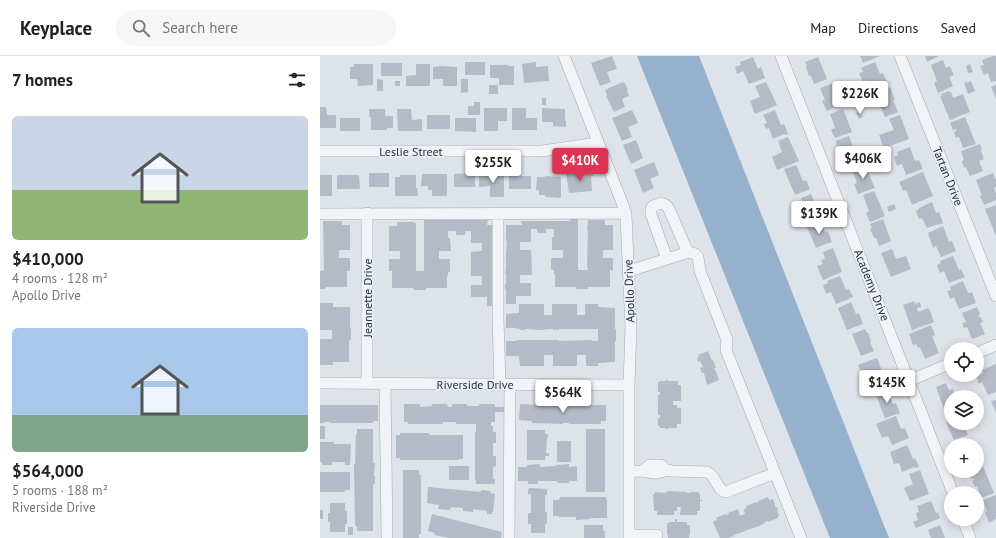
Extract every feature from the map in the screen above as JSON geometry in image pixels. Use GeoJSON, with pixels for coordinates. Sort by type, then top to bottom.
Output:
{"type":"FeatureCollection","features":[{"type":"Feature","properties":{"kind":"street","name":"Apollo Drive"},"geometry":{"type":"LineString","coordinates":[[564,56],[626,213],[631,327],[629,536]]}},
{"type":"Feature","properties":{"kind":"street","name":"Academy Drive"},"geometry":{"type":"LineString","coordinates":[[781,56],[950,486]]}},
{"type":"Feature","properties":{"kind":"street","name":"Tartan Drive"},"geometry":{"type":"LineString","coordinates":[[900,56],[996,296]]}},
{"type":"Feature","properties":{"kind":"street","name":"Leslie Street"},"geometry":{"type":"LineString","coordinates":[[320,152],[542,151],[598,143]]}},
{"type":"Feature","properties":{"kind":"street"},"geometry":{"type":"LineString","coordinates":[[667,259],[651,214],[652,207],[660,203],[667,205],[688,253]]}},
{"type":"Feature","properties":{"kind":"street","name":"Jeannette Drive"},"geometry":{"type":"LineString","coordinates":[[367,213],[367,383]]}},
{"type":"Feature","properties":{"kind":"street"},"geometry":{"type":"LineString","coordinates":[[320,214],[626,213]]}},
{"type":"Feature","properties":{"kind":"street"},"geometry":{"type":"LineString","coordinates":[[498,214],[498,320],[505,384],[509,538]]}},
{"type":"Feature","properties":{"kind":"street"},"geometry":{"type":"LineString","coordinates":[[629,271],[688,253],[695,254],[698,257],[700,271],[727,340],[726,350],[801,538]]}},
{"type":"Feature","properties":{"kind":"street"},"geometry":{"type":"LineString","coordinates":[[984,349],[996,344]]}},
{"type":"Feature","properties":{"kind":"street"},"geometry":{"type":"LineString","coordinates":[[910,381],[944,367]]}},
{"type":"Feature","properties":{"kind":"street","name":"Riverside Drive"},"geometry":{"type":"LineString","coordinates":[[320,383],[630,385]]}},
{"type":"Feature","properties":{"kind":"street"},"geometry":{"type":"LineString","coordinates":[[385,383],[387,536]]}},
{"type":"Feature","properties":{"kind":"street"},"geometry":{"type":"LineString","coordinates":[[629,472],[642,471],[649,473],[661,473],[666,470],[707,472],[714,477],[720,489],[726,492],[775,473]]}},
{"type":"Feature","properties":{"kind":"street"},"geometry":{"type":"LineString","coordinates":[[966,526],[970,538]]}},
{"type":"Feature","properties":{"kind":"street"},"geometry":{"type":"LineString","coordinates":[[629,536],[657,535]]}},
{"type":"Feature","properties":{"kind":"water"},"geometry":{"type":"Polygon","coordinates":[[[637,56],[699,56],[889,538],[830,538],[637,56]]]}},
{"type":"Feature","properties":{"kind":"building"},"geometry":{"type":"Polygon","coordinates":[[[612,56],[617,69],[607,72],[611,82],[600,86],[591,63],[612,56]]]}},
{"type":"Feature","properties":{"kind":"building"},"geometry":{"type":"Polygon","coordinates":[[[860,56],[880,56],[863,63],[860,56]]]}},
{"type":"Feature","properties":{"kind":"building"},"geometry":{"type":"Polygon","coordinates":[[[925,56],[939,56],[927,62],[925,56]]]}},
{"type":"Feature","properties":{"kind":"building"},"geometry":{"type":"Polygon","coordinates":[[[996,56],[996,81],[991,82],[988,73],[984,75],[980,66],[984,65],[982,60],[996,56]]]}},
{"type":"Feature","properties":{"kind":"building"},"geometry":{"type":"Polygon","coordinates":[[[753,57],[758,69],[761,67],[765,78],[749,84],[743,71],[737,74],[735,67],[741,65],[740,62],[753,57]]]}},
{"type":"Feature","properties":{"kind":"building"},"geometry":{"type":"Polygon","coordinates":[[[818,57],[827,79],[814,84],[811,76],[809,76],[805,62],[818,57]]]}},
{"type":"Feature","properties":{"kind":"building"},"geometry":{"type":"Polygon","coordinates":[[[943,60],[946,68],[950,66],[954,75],[949,77],[953,86],[938,93],[934,83],[937,81],[931,65],[943,60]]]}},
{"type":"Feature","properties":{"kind":"building"},"geometry":{"type":"Polygon","coordinates":[[[465,62],[485,62],[485,75],[465,75],[465,62]]]}},
{"type":"Feature","properties":{"kind":"building"},"geometry":{"type":"Polygon","coordinates":[[[536,62],[536,67],[548,66],[549,81],[524,83],[522,64],[536,62]]]}},
{"type":"Feature","properties":{"kind":"building"},"geometry":{"type":"Polygon","coordinates":[[[875,62],[880,74],[883,73],[888,84],[871,90],[867,80],[863,82],[859,73],[863,72],[861,68],[875,62]]]}},
{"type":"Feature","properties":{"kind":"building"},"geometry":{"type":"Polygon","coordinates":[[[381,63],[402,63],[402,76],[381,76],[381,63]]]}},
{"type":"Feature","properties":{"kind":"building"},"geometry":{"type":"Polygon","coordinates":[[[354,64],[373,64],[373,85],[358,86],[357,79],[350,79],[350,67],[354,67],[354,64]]]}},
{"type":"Feature","properties":{"kind":"building"},"geometry":{"type":"Polygon","coordinates":[[[416,64],[430,64],[430,86],[406,86],[406,76],[416,75],[416,64]]]}},
{"type":"Feature","properties":{"kind":"building"},"geometry":{"type":"Polygon","coordinates":[[[970,64],[973,72],[968,73],[966,66],[970,64]]]}},
{"type":"Feature","properties":{"kind":"building"},"geometry":{"type":"Polygon","coordinates":[[[490,65],[514,66],[514,85],[499,85],[499,78],[490,78],[490,65]]]}},
{"type":"Feature","properties":{"kind":"building"},"geometry":{"type":"Polygon","coordinates":[[[433,67],[457,67],[457,86],[443,86],[443,79],[433,79],[433,67]]]}},
{"type":"Feature","properties":{"kind":"building"},"geometry":{"type":"Polygon","coordinates":[[[377,79],[383,80],[383,91],[377,91],[377,79]]]}},
{"type":"Feature","properties":{"kind":"building"},"geometry":{"type":"Polygon","coordinates":[[[461,79],[468,79],[468,92],[461,93],[461,79]]]}},
{"type":"Feature","properties":{"kind":"building"},"geometry":{"type":"Polygon","coordinates":[[[395,81],[400,81],[400,86],[395,86],[395,81]]]}},
{"type":"Feature","properties":{"kind":"building"},"geometry":{"type":"Polygon","coordinates":[[[971,81],[975,91],[968,94],[964,83],[971,81]]]}},
{"type":"Feature","properties":{"kind":"building"},"geometry":{"type":"Polygon","coordinates":[[[623,82],[628,90],[629,96],[622,99],[625,107],[614,112],[606,96],[605,90],[623,82]]]}},
{"type":"Feature","properties":{"kind":"building"},"geometry":{"type":"Polygon","coordinates":[[[766,82],[777,105],[755,114],[750,101],[760,97],[755,86],[766,82]]]}},
{"type":"Feature","properties":{"kind":"building"},"geometry":{"type":"Polygon","coordinates":[[[834,83],[842,104],[827,111],[822,101],[825,100],[820,88],[834,83]]]}},
{"type":"Feature","properties":{"kind":"building"},"geometry":{"type":"Polygon","coordinates":[[[489,85],[498,85],[498,94],[489,94],[489,85]]]}},
{"type":"Feature","properties":{"kind":"building"},"geometry":{"type":"Polygon","coordinates":[[[996,85],[996,99],[991,87],[996,85]]]}},
{"type":"Feature","properties":{"kind":"building"},"geometry":{"type":"Polygon","coordinates":[[[890,87],[898,112],[885,117],[880,105],[877,107],[875,102],[878,101],[875,93],[890,87]]]}},
{"type":"Feature","properties":{"kind":"building"},"geometry":{"type":"Polygon","coordinates":[[[949,91],[951,92],[953,98],[963,94],[970,112],[950,120],[940,96],[942,96],[941,94],[949,91]]]}},
{"type":"Feature","properties":{"kind":"building"},"geometry":{"type":"Polygon","coordinates":[[[867,93],[869,97],[860,101],[859,96],[867,93]]]}},
{"type":"Feature","properties":{"kind":"building"},"geometry":{"type":"Polygon","coordinates":[[[542,98],[546,98],[546,105],[542,105],[542,98]]]}},
{"type":"Feature","properties":{"kind":"building"},"geometry":{"type":"Polygon","coordinates":[[[474,102],[480,102],[480,115],[468,115],[468,106],[474,106],[474,102]]]}},
{"type":"Feature","properties":{"kind":"building"},"geometry":{"type":"Polygon","coordinates":[[[320,107],[326,107],[327,115],[336,115],[336,128],[320,128],[320,107]]]}},
{"type":"Feature","properties":{"kind":"building"},"geometry":{"type":"Polygon","coordinates":[[[484,108],[507,108],[507,121],[498,121],[498,131],[484,131],[484,108]]]}},
{"type":"Feature","properties":{"kind":"building"},"geometry":{"type":"Polygon","coordinates":[[[512,108],[526,108],[526,118],[537,118],[537,130],[512,130],[512,108]]]}},
{"type":"Feature","properties":{"kind":"building"},"geometry":{"type":"Polygon","coordinates":[[[542,108],[565,109],[566,127],[553,126],[553,122],[542,122],[542,108]]]}},
{"type":"Feature","properties":{"kind":"building"},"geometry":{"type":"Polygon","coordinates":[[[369,109],[385,109],[385,116],[393,116],[393,128],[387,128],[387,130],[371,130],[371,117],[369,117],[369,109]]]}},
{"type":"Feature","properties":{"kind":"building"},"geometry":{"type":"Polygon","coordinates":[[[397,109],[411,109],[412,120],[422,119],[422,131],[398,131],[397,109]]]}},
{"type":"Feature","properties":{"kind":"building"},"geometry":{"type":"Polygon","coordinates":[[[843,109],[852,132],[835,138],[831,130],[835,128],[830,114],[843,109]]]}},
{"type":"Feature","properties":{"kind":"building"},"geometry":{"type":"Polygon","coordinates":[[[632,110],[638,123],[628,127],[632,137],[622,141],[612,118],[632,110]]]}},
{"type":"Feature","properties":{"kind":"building"},"geometry":{"type":"Polygon","coordinates":[[[775,110],[781,125],[784,124],[788,134],[784,134],[773,139],[769,128],[766,129],[764,124],[767,123],[763,115],[775,110]]]}},
{"type":"Feature","properties":{"kind":"building"},"geometry":{"type":"Polygon","coordinates":[[[860,111],[863,117],[859,119],[856,113],[860,111]]]}},
{"type":"Feature","properties":{"kind":"building"},"geometry":{"type":"Polygon","coordinates":[[[427,115],[450,115],[450,129],[427,129],[427,115]]]}},
{"type":"Feature","properties":{"kind":"building"},"geometry":{"type":"Polygon","coordinates":[[[900,115],[909,139],[884,148],[879,135],[894,130],[889,119],[900,115]]]}},
{"type":"Feature","properties":{"kind":"building"},"geometry":{"type":"Polygon","coordinates":[[[965,117],[976,144],[963,148],[959,137],[956,138],[954,132],[956,129],[953,130],[950,123],[965,117]]]}},
{"type":"Feature","properties":{"kind":"building"},"geometry":{"type":"Polygon","coordinates":[[[340,118],[360,118],[360,131],[340,131],[340,118]]]}},
{"type":"Feature","properties":{"kind":"building"},"geometry":{"type":"Polygon","coordinates":[[[455,118],[476,118],[476,132],[455,131],[455,118]]]}},
{"type":"Feature","properties":{"kind":"building"},"geometry":{"type":"Polygon","coordinates":[[[849,136],[857,158],[845,163],[841,155],[840,156],[836,146],[836,141],[849,136]]]}},
{"type":"Feature","properties":{"kind":"building"},"geometry":{"type":"Polygon","coordinates":[[[788,137],[799,161],[777,170],[772,157],[782,152],[778,141],[788,137]]]}},
{"type":"Feature","properties":{"kind":"building"},"geometry":{"type":"Polygon","coordinates":[[[636,140],[643,158],[631,164],[623,145],[636,140]]]}},
{"type":"Feature","properties":{"kind":"building"},"geometry":{"type":"Polygon","coordinates":[[[980,144],[984,159],[979,161],[983,171],[970,176],[966,167],[964,168],[962,161],[964,160],[961,151],[980,144]]]}},
{"type":"Feature","properties":{"kind":"building"},"geometry":{"type":"Polygon","coordinates":[[[910,147],[915,161],[919,160],[923,169],[906,175],[902,164],[897,166],[894,157],[898,155],[897,152],[910,147]]]}},
{"type":"Feature","properties":{"kind":"building"},"geometry":{"type":"Polygon","coordinates":[[[654,162],[659,175],[650,179],[654,188],[643,193],[634,170],[654,162]]]}},
{"type":"Feature","properties":{"kind":"building"},"geometry":{"type":"Polygon","coordinates":[[[796,165],[803,181],[806,180],[810,189],[795,195],[784,169],[796,165]]]}},
{"type":"Feature","properties":{"kind":"building"},"geometry":{"type":"Polygon","coordinates":[[[865,165],[875,188],[858,194],[854,184],[857,183],[852,170],[865,165]]]}},
{"type":"Feature","properties":{"kind":"building"},"geometry":{"type":"Polygon","coordinates":[[[591,167],[593,176],[591,176],[592,191],[569,193],[566,174],[579,173],[580,178],[585,177],[583,168],[591,167]]]}},
{"type":"Feature","properties":{"kind":"building"},"geometry":{"type":"Polygon","coordinates":[[[923,172],[933,196],[912,205],[906,190],[903,191],[899,182],[923,172]]]}},
{"type":"Feature","properties":{"kind":"building"},"geometry":{"type":"Polygon","coordinates":[[[369,173],[389,173],[389,187],[369,187],[369,173]]]}},
{"type":"Feature","properties":{"kind":"building"},"geometry":{"type":"Polygon","coordinates":[[[475,173],[475,187],[454,187],[454,174],[475,173]]]}},
{"type":"Feature","properties":{"kind":"building"},"geometry":{"type":"Polygon","coordinates":[[[993,173],[996,180],[996,187],[994,188],[996,200],[984,205],[976,180],[993,173]]]}},
{"type":"Feature","properties":{"kind":"building"},"geometry":{"type":"Polygon","coordinates":[[[422,174],[447,174],[447,196],[432,196],[432,190],[428,190],[428,186],[421,186],[422,174]]]}},
{"type":"Feature","properties":{"kind":"building"},"geometry":{"type":"Polygon","coordinates":[[[320,175],[332,175],[332,196],[320,196],[320,175]]]}},
{"type":"Feature","properties":{"kind":"building"},"geometry":{"type":"Polygon","coordinates":[[[337,175],[359,175],[360,189],[337,189],[337,175]]]}},
{"type":"Feature","properties":{"kind":"building"},"geometry":{"type":"Polygon","coordinates":[[[400,175],[416,175],[416,188],[418,196],[395,196],[395,177],[400,177],[400,175]]]}},
{"type":"Feature","properties":{"kind":"building"},"geometry":{"type":"Polygon","coordinates":[[[479,175],[504,175],[504,197],[490,197],[490,186],[479,187],[479,175]]]}},
{"type":"Feature","properties":{"kind":"building"},"geometry":{"type":"Polygon","coordinates":[[[509,176],[531,176],[531,189],[509,189],[509,176]]]}},
{"type":"Feature","properties":{"kind":"building"},"geometry":{"type":"Polygon","coordinates":[[[537,177],[561,177],[561,198],[539,195],[539,190],[536,190],[537,177]]]}},
{"type":"Feature","properties":{"kind":"building"},"geometry":{"type":"Polygon","coordinates":[[[874,191],[885,216],[870,222],[866,213],[869,211],[863,195],[874,191]]]}},
{"type":"Feature","properties":{"kind":"building"},"geometry":{"type":"Polygon","coordinates":[[[811,194],[821,218],[801,226],[796,212],[801,210],[799,205],[803,204],[801,198],[811,194]]]}},
{"type":"Feature","properties":{"kind":"building"},"geometry":{"type":"Polygon","coordinates":[[[932,202],[936,213],[939,212],[943,223],[927,228],[922,218],[919,219],[916,211],[932,202]]]}},
{"type":"Feature","properties":{"kind":"building"},"geometry":{"type":"Polygon","coordinates":[[[894,204],[896,209],[889,212],[887,207],[894,204]]]}},
{"type":"Feature","properties":{"kind":"building"},"geometry":{"type":"Polygon","coordinates":[[[996,205],[996,236],[985,209],[996,205]]]}},
{"type":"Feature","properties":{"kind":"building"},"geometry":{"type":"Polygon","coordinates":[[[569,219],[578,219],[578,270],[588,270],[588,220],[605,220],[605,225],[613,225],[613,250],[603,250],[603,258],[613,258],[613,271],[610,270],[610,287],[588,287],[588,289],[576,289],[576,287],[555,287],[555,274],[554,270],[551,270],[551,258],[563,258],[563,250],[552,250],[552,237],[554,237],[554,229],[546,229],[546,233],[537,233],[537,229],[531,229],[531,242],[520,242],[520,250],[531,250],[532,275],[520,275],[520,283],[531,283],[531,296],[516,296],[516,304],[506,304],[506,225],[522,225],[521,221],[571,221],[569,219]]]}},
{"type":"Feature","properties":{"kind":"building"},"geometry":{"type":"Polygon","coordinates":[[[883,219],[891,241],[879,246],[870,229],[872,228],[870,224],[883,219]]]}},
{"type":"Feature","properties":{"kind":"building"},"geometry":{"type":"Polygon","coordinates":[[[424,220],[488,220],[487,225],[498,225],[497,306],[487,306],[487,297],[471,297],[471,285],[482,285],[482,276],[471,276],[471,252],[482,251],[482,243],[471,243],[471,231],[465,231],[465,235],[456,235],[456,231],[448,231],[451,251],[439,251],[439,259],[450,259],[450,272],[448,272],[448,276],[447,275],[447,288],[426,288],[426,290],[414,290],[413,288],[392,288],[392,271],[389,271],[389,259],[400,259],[400,251],[389,251],[389,226],[397,226],[397,222],[416,223],[416,271],[424,271],[424,220]]]}},
{"type":"Feature","properties":{"kind":"building"},"geometry":{"type":"Polygon","coordinates":[[[323,221],[342,221],[342,225],[350,225],[350,250],[339,250],[339,258],[350,258],[350,271],[347,271],[347,287],[326,287],[325,289],[320,289],[320,271],[324,270],[323,221]]]}},
{"type":"Feature","properties":{"kind":"building"},"geometry":{"type":"Polygon","coordinates":[[[821,222],[825,232],[828,231],[832,242],[816,248],[807,227],[821,222]]]}},
{"type":"Feature","properties":{"kind":"building"},"geometry":{"type":"Polygon","coordinates":[[[943,226],[949,242],[952,241],[956,251],[941,257],[936,246],[933,248],[928,233],[943,226]]]}},
{"type":"Feature","properties":{"kind":"building"},"geometry":{"type":"Polygon","coordinates":[[[833,248],[842,272],[823,280],[817,266],[823,264],[821,260],[825,259],[823,252],[833,248]]]}},
{"type":"Feature","properties":{"kind":"building"},"geometry":{"type":"Polygon","coordinates":[[[892,249],[896,259],[906,256],[911,269],[891,277],[881,253],[892,249]]]}},
{"type":"Feature","properties":{"kind":"building"},"geometry":{"type":"Polygon","coordinates":[[[953,256],[959,270],[961,269],[965,277],[949,283],[944,271],[940,273],[937,265],[941,263],[940,261],[953,256]]]}},
{"type":"Feature","properties":{"kind":"building"},"geometry":{"type":"Polygon","coordinates":[[[840,276],[846,290],[849,289],[853,297],[836,304],[831,292],[826,294],[823,285],[828,283],[827,281],[840,276]]]}},
{"type":"Feature","properties":{"kind":"building"},"geometry":{"type":"Polygon","coordinates":[[[963,281],[968,293],[972,292],[976,303],[959,309],[954,297],[950,299],[947,291],[951,290],[950,287],[963,281]]]}},
{"type":"Feature","properties":{"kind":"building"},"geometry":{"type":"Polygon","coordinates":[[[914,301],[915,304],[920,302],[921,307],[917,308],[918,312],[929,308],[934,322],[912,330],[903,305],[914,301]]]}},
{"type":"Feature","properties":{"kind":"building"},"geometry":{"type":"Polygon","coordinates":[[[851,302],[856,314],[859,313],[863,324],[847,330],[838,308],[851,302]]]}},
{"type":"Feature","properties":{"kind":"building"},"geometry":{"type":"Polygon","coordinates":[[[320,303],[333,303],[333,307],[350,307],[351,340],[349,340],[349,362],[333,362],[333,365],[320,365],[320,339],[332,339],[332,330],[320,330],[320,303]]]}},
{"type":"Feature","properties":{"kind":"building"},"geometry":{"type":"Polygon","coordinates":[[[519,304],[544,304],[544,315],[552,315],[552,304],[577,304],[577,315],[585,315],[585,304],[598,304],[598,307],[615,308],[615,362],[598,363],[598,366],[586,366],[586,355],[577,355],[577,366],[553,366],[553,355],[544,355],[544,366],[520,366],[519,356],[506,356],[506,341],[598,341],[598,329],[520,330],[515,328],[506,328],[506,314],[519,313],[519,304]]]}},
{"type":"Feature","properties":{"kind":"building"},"geometry":{"type":"Polygon","coordinates":[[[977,307],[980,314],[978,317],[980,316],[983,322],[980,323],[985,334],[972,339],[967,327],[964,328],[962,323],[966,322],[962,313],[977,307]]]}},
{"type":"Feature","properties":{"kind":"building"},"geometry":{"type":"Polygon","coordinates":[[[931,325],[935,335],[932,336],[939,353],[925,359],[920,347],[918,348],[916,344],[913,345],[909,334],[931,325]]]}},
{"type":"Feature","properties":{"kind":"building"},"geometry":{"type":"Polygon","coordinates":[[[865,329],[868,333],[874,351],[861,356],[852,334],[865,329]]]}},
{"type":"Feature","properties":{"kind":"building"},"geometry":{"type":"Polygon","coordinates":[[[708,351],[712,361],[713,360],[716,368],[714,368],[719,380],[707,385],[704,373],[702,373],[700,368],[703,367],[700,361],[698,362],[697,358],[699,357],[698,355],[708,351]]]}},
{"type":"Feature","properties":{"kind":"building"},"geometry":{"type":"Polygon","coordinates":[[[877,358],[882,371],[880,372],[885,383],[872,388],[868,378],[864,379],[858,365],[877,358]]]}},
{"type":"Feature","properties":{"kind":"building"},"geometry":{"type":"Polygon","coordinates":[[[996,364],[996,392],[988,395],[982,382],[984,382],[984,369],[996,364]]]}},
{"type":"Feature","properties":{"kind":"building"},"geometry":{"type":"Polygon","coordinates":[[[666,380],[678,381],[678,385],[681,385],[681,401],[673,401],[673,405],[677,405],[677,408],[681,408],[681,424],[677,424],[677,428],[666,429],[658,426],[658,418],[660,418],[660,415],[658,415],[658,395],[660,395],[660,392],[658,392],[658,382],[666,380]]]}},
{"type":"Feature","properties":{"kind":"building"},"geometry":{"type":"Polygon","coordinates":[[[946,383],[949,390],[944,390],[944,409],[936,387],[946,383]]]}},
{"type":"Feature","properties":{"kind":"building"},"geometry":{"type":"Polygon","coordinates":[[[886,388],[893,404],[896,403],[900,413],[885,418],[875,393],[886,388]]]}},
{"type":"Feature","properties":{"kind":"building"},"geometry":{"type":"Polygon","coordinates":[[[996,400],[996,413],[991,401],[996,400]]]}},
{"type":"Feature","properties":{"kind":"building"},"geometry":{"type":"Polygon","coordinates":[[[404,404],[420,404],[420,407],[432,406],[432,404],[447,404],[448,407],[452,407],[452,404],[479,406],[479,404],[495,404],[495,407],[504,407],[504,412],[495,412],[495,422],[491,422],[493,432],[496,432],[496,443],[493,443],[493,456],[496,456],[496,466],[493,467],[493,479],[495,479],[495,484],[476,484],[476,424],[456,424],[456,422],[443,422],[443,424],[408,424],[408,422],[404,422],[404,404]]]}},
{"type":"Feature","properties":{"kind":"building"},"geometry":{"type":"Polygon","coordinates":[[[520,404],[606,405],[606,421],[601,421],[601,424],[532,423],[532,421],[519,420],[520,404]]]}},
{"type":"Feature","properties":{"kind":"building"},"geometry":{"type":"Polygon","coordinates":[[[320,405],[378,405],[378,421],[373,421],[373,423],[320,423],[320,405]]]}},
{"type":"Feature","properties":{"kind":"building"},"geometry":{"type":"Polygon","coordinates":[[[896,416],[901,429],[905,428],[909,438],[892,445],[888,436],[882,438],[876,424],[896,416]]]}},
{"type":"Feature","properties":{"kind":"building"},"geometry":{"type":"Polygon","coordinates":[[[320,426],[325,426],[325,439],[320,439],[320,426]]]}},
{"type":"Feature","properties":{"kind":"building"},"geometry":{"type":"Polygon","coordinates":[[[357,429],[373,429],[373,463],[375,463],[375,484],[373,484],[373,531],[357,531],[357,526],[355,526],[354,464],[357,429]]]}},
{"type":"Feature","properties":{"kind":"building"},"geometry":{"type":"Polygon","coordinates":[[[586,429],[605,429],[605,492],[586,492],[586,429]]]}},
{"type":"Feature","properties":{"kind":"building"},"geometry":{"type":"Polygon","coordinates":[[[527,430],[545,430],[545,434],[548,434],[546,453],[549,453],[549,456],[545,456],[545,460],[527,460],[527,430]]]}},
{"type":"Feature","properties":{"kind":"building"},"geometry":{"type":"Polygon","coordinates":[[[950,430],[966,430],[968,435],[960,438],[953,438],[950,430]]]}},
{"type":"Feature","properties":{"kind":"building"},"geometry":{"type":"Polygon","coordinates":[[[400,433],[463,435],[463,459],[400,460],[400,458],[396,458],[396,435],[400,435],[400,433]]]}},
{"type":"Feature","properties":{"kind":"building"},"geometry":{"type":"Polygon","coordinates":[[[557,441],[571,441],[571,462],[557,462],[557,441]]]}},
{"type":"Feature","properties":{"kind":"building"},"geometry":{"type":"Polygon","coordinates":[[[320,442],[351,444],[350,465],[345,465],[345,462],[332,462],[332,465],[322,465],[322,462],[320,462],[320,442]]]}},
{"type":"Feature","properties":{"kind":"building"},"geometry":{"type":"Polygon","coordinates":[[[907,445],[913,459],[915,458],[919,467],[914,467],[902,472],[899,463],[894,464],[890,452],[907,445]]]}},
{"type":"Feature","properties":{"kind":"building"},"geometry":{"type":"Polygon","coordinates":[[[540,464],[540,467],[569,464],[569,467],[577,466],[577,481],[557,483],[557,481],[538,481],[538,484],[528,484],[528,481],[518,481],[518,467],[527,467],[527,465],[540,464]]]}},
{"type":"Feature","properties":{"kind":"building"},"geometry":{"type":"Polygon","coordinates":[[[449,466],[469,466],[469,480],[449,480],[449,466]]]}},
{"type":"Feature","properties":{"kind":"building"},"geometry":{"type":"Polygon","coordinates":[[[984,468],[994,493],[984,497],[984,486],[974,486],[972,481],[974,478],[984,478],[984,468]]]}},
{"type":"Feature","properties":{"kind":"building"},"geometry":{"type":"Polygon","coordinates":[[[403,470],[419,470],[419,475],[421,475],[421,534],[419,534],[419,538],[403,538],[403,470]]]}},
{"type":"Feature","properties":{"kind":"building"},"geometry":{"type":"Polygon","coordinates":[[[920,470],[929,494],[910,501],[904,488],[913,484],[909,474],[920,470]]]}},
{"type":"Feature","properties":{"kind":"building"},"geometry":{"type":"Polygon","coordinates":[[[320,472],[350,472],[350,490],[345,490],[345,492],[320,492],[320,472]]]}},
{"type":"Feature","properties":{"kind":"building"},"geometry":{"type":"Polygon","coordinates":[[[428,487],[481,492],[481,490],[491,491],[490,493],[495,494],[493,512],[492,514],[487,514],[487,511],[473,509],[473,512],[463,511],[463,508],[451,507],[450,510],[438,509],[439,505],[427,503],[428,487]]]}},
{"type":"Feature","properties":{"kind":"building"},"geometry":{"type":"Polygon","coordinates":[[[528,489],[547,489],[547,495],[545,495],[547,524],[545,524],[545,533],[531,533],[531,524],[528,524],[528,513],[531,513],[531,494],[528,494],[528,489]]]}},
{"type":"Feature","properties":{"kind":"building"},"geometry":{"type":"Polygon","coordinates":[[[667,491],[687,493],[699,492],[700,500],[702,500],[700,501],[700,511],[697,511],[697,515],[680,515],[681,507],[677,507],[677,511],[674,511],[674,515],[657,515],[657,511],[654,511],[653,494],[655,494],[655,492],[667,493],[667,491]]]}},
{"type":"Feature","properties":{"kind":"building"},"geometry":{"type":"Polygon","coordinates":[[[996,495],[996,519],[989,523],[985,512],[987,511],[984,500],[996,495]]]}},
{"type":"Feature","properties":{"kind":"building"},"geometry":{"type":"Polygon","coordinates":[[[560,497],[606,497],[607,518],[576,520],[576,517],[553,516],[553,500],[559,500],[560,497]]]}},
{"type":"Feature","properties":{"kind":"building"},"geometry":{"type":"Polygon","coordinates":[[[768,497],[769,500],[773,499],[776,508],[777,507],[778,509],[778,518],[733,535],[734,536],[720,538],[713,522],[717,520],[716,518],[729,514],[728,513],[738,509],[740,516],[745,514],[744,509],[747,508],[746,506],[759,502],[758,501],[768,497]]]}},
{"type":"Feature","properties":{"kind":"building"},"geometry":{"type":"Polygon","coordinates":[[[931,501],[940,518],[916,528],[913,522],[918,520],[916,513],[919,512],[917,506],[931,501]]]}},
{"type":"Feature","properties":{"kind":"building"},"geometry":{"type":"Polygon","coordinates":[[[330,503],[345,503],[345,511],[347,511],[347,524],[345,524],[345,532],[330,532],[328,513],[330,513],[330,503]]]}},
{"type":"Feature","properties":{"kind":"building"},"geometry":{"type":"Polygon","coordinates":[[[320,510],[323,510],[323,519],[320,519],[320,510]]]}},
{"type":"Feature","properties":{"kind":"building"},"geometry":{"type":"Polygon","coordinates":[[[432,514],[502,532],[501,538],[449,538],[434,535],[435,533],[428,531],[432,514]]]}},
{"type":"Feature","properties":{"kind":"building"},"geometry":{"type":"Polygon","coordinates":[[[675,519],[677,519],[677,522],[687,522],[687,525],[690,525],[689,538],[668,538],[667,523],[675,522],[675,519]]]}},
{"type":"Feature","properties":{"kind":"building"},"geometry":{"type":"Polygon","coordinates":[[[584,525],[603,525],[605,538],[584,538],[584,525]]]}},
{"type":"Feature","properties":{"kind":"building"},"geometry":{"type":"Polygon","coordinates":[[[940,525],[945,538],[931,538],[928,530],[940,525]]]}},
{"type":"Feature","properties":{"kind":"building"},"geometry":{"type":"Polygon","coordinates":[[[348,527],[353,527],[353,535],[348,535],[348,527]]]}}]}
